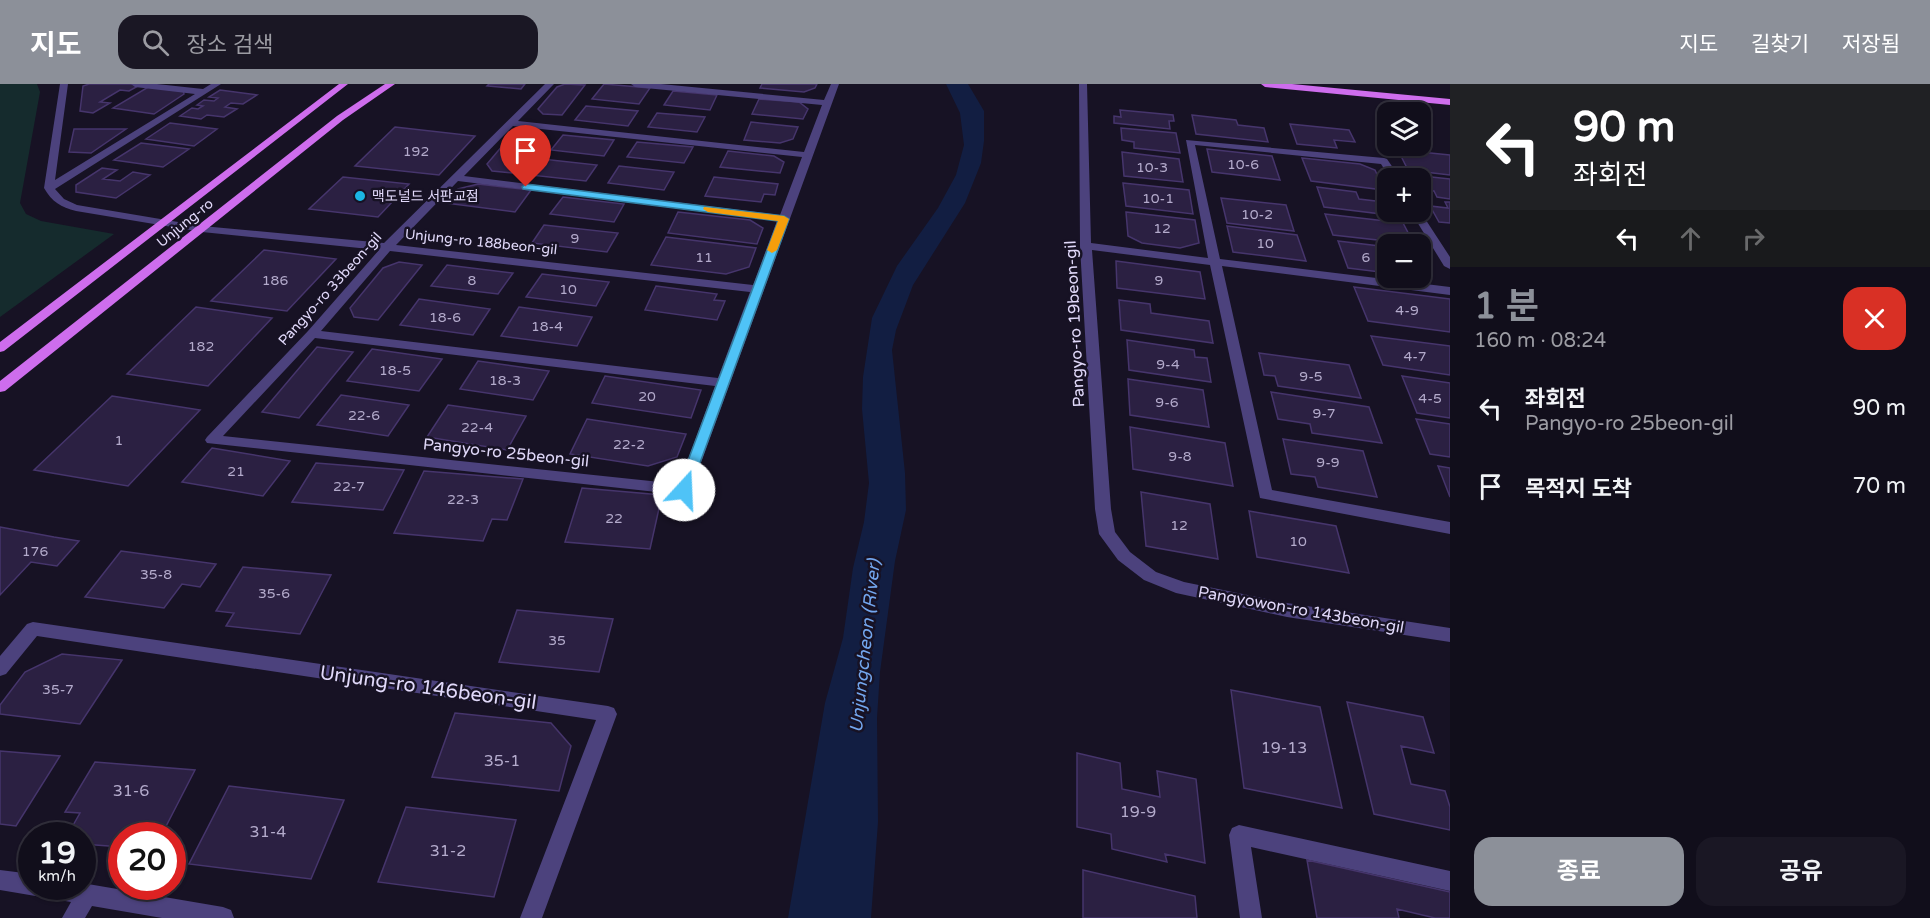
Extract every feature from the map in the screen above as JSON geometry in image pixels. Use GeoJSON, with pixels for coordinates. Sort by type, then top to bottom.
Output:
{"type":"FeatureCollection","features":[{"type":"Feature","properties":{"kind":"main road","name":"Unjung-ro"},"geometry":{"type":"LineString","coordinates":[[0,348],[344,84]]}},
{"type":"Feature","properties":{"kind":"main road","name":"Unjung-ro"},"geometry":{"type":"LineString","coordinates":[[0,388],[340,118],[391,84]]}},
{"type":"Feature","properties":{"kind":"main road"},"geometry":{"type":"LineString","coordinates":[[1265,84],[1450,102]]}},
{"type":"Feature","properties":{"kind":"street"},"geometry":{"type":"LineString","coordinates":[[49,188],[64,84]]}},
{"type":"Feature","properties":{"kind":"street"},"geometry":{"type":"LineString","coordinates":[[135,84],[204,92]]}},
{"type":"Feature","properties":{"kind":"street"},"geometry":{"type":"LineString","coordinates":[[49,188],[217,84]]}},
{"type":"Feature","properties":{"kind":"street","name":"Pangyo-ro 33beon-gil"},"geometry":{"type":"LineString","coordinates":[[212,440],[312,334],[387,247],[550,84]]}},
{"type":"Feature","properties":{"kind":"street"},"geometry":{"type":"LineString","coordinates":[[635,84],[827,103]]}},
{"type":"Feature","properties":{"kind":"street","name":"Pangyo-ro 25beon-gil"},"geometry":{"type":"LineString","coordinates":[[212,440],[684,490],[835,84]]}},
{"type":"Feature","properties":{"kind":"street","name":"Pangyo-ro 19beon-gil"},"geometry":{"type":"LineString","coordinates":[[1083,84],[1086,246],[1103,509],[1107,534],[1124,556]]}},
{"type":"Feature","properties":{"kind":"street"},"geometry":{"type":"LineString","coordinates":[[511,123],[808,155]]}},
{"type":"Feature","properties":{"kind":"street"},"geometry":{"type":"LineString","coordinates":[[1389,168],[1384,161],[1189,142],[1265,494],[1450,528]]}},
{"type":"Feature","properties":{"kind":"street"},"geometry":{"type":"LineString","coordinates":[[456,178],[784,219]]}},
{"type":"Feature","properties":{"kind":"street","name":"Unjung-ro 188beon-gil"},"geometry":{"type":"LineString","coordinates":[[49,188],[60,204],[202,229],[387,247],[757,289]]}},
{"type":"Feature","properties":{"kind":"street"},"geometry":{"type":"LineString","coordinates":[[1422,222],[1450,266]]}},
{"type":"Feature","properties":{"kind":"street"},"geometry":{"type":"LineString","coordinates":[[1086,246],[1215,264],[1450,291]]}},
{"type":"Feature","properties":{"kind":"street"},"geometry":{"type":"LineString","coordinates":[[312,334],[723,383]]}},
{"type":"Feature","properties":{"kind":"street","name":"Pangyowon-ro 143beon-gil"},"geometry":{"type":"LineString","coordinates":[[1124,556],[1150,576],[1204,594],[1287,610],[1450,635]]}},
{"type":"Feature","properties":{"kind":"street","name":"Unjung-ro 146beon-gil"},"geometry":{"type":"LineString","coordinates":[[0,669],[33,629],[608,714],[531,918]]}},
{"type":"Feature","properties":{"kind":"street"},"geometry":{"type":"LineString","coordinates":[[1251,918],[1239,835],[1450,881]]}},
{"type":"Feature","properties":{"kind":"street"},"geometry":{"type":"LineString","coordinates":[[0,880],[18,883]]}},
{"type":"Feature","properties":{"kind":"street"},"geometry":{"type":"LineString","coordinates":[[96,897],[223,918]]}},
{"type":"Feature","properties":{"kind":"street"},"geometry":{"type":"LineString","coordinates":[[73,918],[84,900]]}},
{"type":"Feature","properties":{"kind":"green space"},"geometry":{"type":"Polygon","coordinates":[[[0,84],[37,84],[40,92],[20,203],[26,214],[41,221],[114,234],[0,317],[0,84]]]}},
{"type":"Feature","properties":{"kind":"water","name":"Unjungcheon (River)"},"geometry":{"type":"Polygon","coordinates":[[[946,84],[968,84],[984,111],[984,141],[981,163],[965,203],[913,285],[896,330],[892,350],[905,473],[906,510],[895,561],[880,672],[877,718],[878,822],[871,918],[788,918],[825,703],[843,638],[853,568],[864,522],[869,483],[862,409],[863,377],[872,318],[897,266],[938,208],[956,175],[964,145],[960,113],[946,84]]]}},
{"type":"Feature","properties":{"kind":"building"},"geometry":{"type":"Polygon","coordinates":[[[89,84],[140,85],[129,91],[120,90],[100,102],[110,103],[93,113],[80,111],[83,86],[89,84]]]}},
{"type":"Feature","properties":{"kind":"building"},"geometry":{"type":"Polygon","coordinates":[[[489,84],[525,84],[521,89],[487,86],[489,84]]]}},
{"type":"Feature","properties":{"kind":"building"},"geometry":{"type":"Polygon","coordinates":[[[565,84],[585,85],[562,115],[543,114],[538,109],[557,87],[565,84]]]}},
{"type":"Feature","properties":{"kind":"building"},"geometry":{"type":"Polygon","coordinates":[[[604,84],[650,88],[639,104],[592,99],[604,84]]]}},
{"type":"Feature","properties":{"kind":"building"},"geometry":{"type":"Polygon","coordinates":[[[762,84],[817,84],[815,88],[804,92],[760,88],[762,84]]]}},
{"type":"Feature","properties":{"kind":"building"},"geometry":{"type":"Polygon","coordinates":[[[150,86],[183,90],[184,94],[154,114],[113,108],[150,86]]]}},
{"type":"Feature","properties":{"kind":"building"},"geometry":{"type":"Polygon","coordinates":[[[220,90],[257,95],[243,104],[231,103],[225,107],[237,109],[224,117],[207,115],[201,119],[180,116],[192,108],[198,109],[203,106],[197,105],[204,100],[214,101],[218,98],[209,97],[220,90]]]}},
{"type":"Feature","properties":{"kind":"building"},"geometry":{"type":"Polygon","coordinates":[[[673,91],[717,95],[710,110],[664,105],[673,91]]]}},
{"type":"Feature","properties":{"kind":"building"},"geometry":{"type":"Polygon","coordinates":[[[759,99],[799,102],[808,109],[803,119],[752,114],[759,99]]]}},
{"type":"Feature","properties":{"kind":"building"},"geometry":{"type":"Polygon","coordinates":[[[586,106],[638,111],[628,126],[575,120],[586,106]]]}},
{"type":"Feature","properties":{"kind":"building"},"geometry":{"type":"Polygon","coordinates":[[[1120,110],[1173,115],[1174,121],[1169,121],[1170,129],[1114,123],[1114,116],[1121,117],[1120,110]]]}},
{"type":"Feature","properties":{"kind":"building"},"geometry":{"type":"Polygon","coordinates":[[[657,113],[705,117],[697,132],[648,127],[657,113]]]}},
{"type":"Feature","properties":{"kind":"building"},"geometry":{"type":"Polygon","coordinates":[[[1192,115],[1236,120],[1238,125],[1264,128],[1268,142],[1196,134],[1192,115]]]}},
{"type":"Feature","properties":{"kind":"building"},"geometry":{"type":"Polygon","coordinates":[[[751,122],[798,127],[793,139],[780,143],[744,140],[751,122]]]}},
{"type":"Feature","properties":{"kind":"building"},"geometry":{"type":"Polygon","coordinates":[[[170,123],[217,129],[194,146],[146,139],[170,123]]]}},
{"type":"Feature","properties":{"kind":"building"},"geometry":{"type":"Polygon","coordinates":[[[1290,124],[1349,130],[1355,142],[1334,140],[1337,148],[1297,144],[1290,124]]]}},
{"type":"Feature","properties":{"kind":"building"},"geometry":{"type":"Polygon","coordinates":[[[395,127],[475,136],[439,175],[355,166],[395,127]]]}},
{"type":"Feature","properties":{"kind":"building"},"geometry":{"type":"Polygon","coordinates":[[[1121,128],[1176,133],[1180,153],[1134,148],[1134,142],[1122,140],[1121,128]]]}},
{"type":"Feature","properties":{"kind":"building"},"geometry":{"type":"Polygon","coordinates":[[[74,129],[126,129],[91,153],[69,152],[74,129]]]}},
{"type":"Feature","properties":{"kind":"building"},"geometry":{"type":"Polygon","coordinates":[[[521,134],[541,136],[512,173],[492,171],[487,164],[509,138],[521,134]]]}},
{"type":"Feature","properties":{"kind":"building"},"geometry":{"type":"Polygon","coordinates":[[[563,135],[614,140],[604,156],[551,150],[563,135]]]}},
{"type":"Feature","properties":{"kind":"building"},"geometry":{"type":"Polygon","coordinates":[[[637,142],[693,147],[684,163],[627,157],[637,142]]]}},
{"type":"Feature","properties":{"kind":"building"},"geometry":{"type":"Polygon","coordinates":[[[141,143],[189,149],[163,167],[114,160],[141,143]]]}},
{"type":"Feature","properties":{"kind":"building"},"geometry":{"type":"Polygon","coordinates":[[[1207,149],[1272,156],[1280,180],[1212,172],[1207,149]]]}},
{"type":"Feature","properties":{"kind":"building"},"geometry":{"type":"Polygon","coordinates":[[[728,151],[774,156],[784,162],[780,173],[720,167],[728,151]]]}},
{"type":"Feature","properties":{"kind":"building"},"geometry":{"type":"Polygon","coordinates":[[[1122,152],[1179,159],[1183,182],[1124,176],[1122,152]]]}},
{"type":"Feature","properties":{"kind":"building"},"geometry":{"type":"Polygon","coordinates":[[[1431,153],[1450,155],[1450,175],[1431,173],[1431,168],[1407,168],[1401,156],[1431,156],[1431,153]]]}},
{"type":"Feature","properties":{"kind":"building"},"geometry":{"type":"Polygon","coordinates":[[[1302,158],[1360,164],[1375,170],[1377,189],[1311,181],[1302,158]]]}},
{"type":"Feature","properties":{"kind":"building"},"geometry":{"type":"Polygon","coordinates":[[[542,159],[597,165],[586,181],[530,175],[542,159]]]}},
{"type":"Feature","properties":{"kind":"building"},"geometry":{"type":"Polygon","coordinates":[[[619,166],[674,172],[664,190],[608,183],[619,166]]]}},
{"type":"Feature","properties":{"kind":"building"},"geometry":{"type":"Polygon","coordinates":[[[102,168],[117,170],[103,179],[120,181],[133,172],[150,175],[116,198],[76,192],[76,185],[102,168]]]}},
{"type":"Feature","properties":{"kind":"building","name":"맥도널드 서판교점"},"geometry":{"type":"Polygon","coordinates":[[[343,177],[409,184],[378,217],[309,209],[343,177]]]}},
{"type":"Feature","properties":{"kind":"building"},"geometry":{"type":"Polygon","coordinates":[[[714,177],[778,184],[775,195],[764,194],[761,202],[705,196],[714,177]]]}},
{"type":"Feature","properties":{"kind":"building"},"geometry":{"type":"Polygon","coordinates":[[[1431,177],[1450,179],[1450,199],[1437,197],[1434,191],[1431,191],[1431,177]]]}},
{"type":"Feature","properties":{"kind":"building"},"geometry":{"type":"Polygon","coordinates":[[[1123,183],[1189,190],[1193,214],[1126,206],[1123,183]]]}},
{"type":"Feature","properties":{"kind":"building"},"geometry":{"type":"Polygon","coordinates":[[[478,184],[531,190],[515,212],[445,203],[458,189],[478,184]]]}},
{"type":"Feature","properties":{"kind":"building"},"geometry":{"type":"Polygon","coordinates":[[[1317,187],[1356,192],[1359,199],[1377,201],[1377,213],[1324,207],[1317,187]]]}},
{"type":"Feature","properties":{"kind":"building"},"geometry":{"type":"Polygon","coordinates":[[[563,197],[624,204],[614,222],[550,214],[563,197]]]}},
{"type":"Feature","properties":{"kind":"building"},"geometry":{"type":"Polygon","coordinates":[[[1221,198],[1286,205],[1294,231],[1227,223],[1221,198]]]}},
{"type":"Feature","properties":{"kind":"building"},"geometry":{"type":"Polygon","coordinates":[[[1445,202],[1450,202],[1450,223],[1439,222],[1431,206],[1448,208],[1445,202]]]}},
{"type":"Feature","properties":{"kind":"building"},"geometry":{"type":"Polygon","coordinates":[[[678,212],[750,220],[763,228],[757,244],[668,233],[678,212]]]}},
{"type":"Feature","properties":{"kind":"building"},"geometry":{"type":"Polygon","coordinates":[[[1126,212],[1195,220],[1199,243],[1180,248],[1142,243],[1128,236],[1126,212]]]}},
{"type":"Feature","properties":{"kind":"building"},"geometry":{"type":"Polygon","coordinates":[[[1325,214],[1377,220],[1377,222],[1403,223],[1409,234],[1377,234],[1377,240],[1333,235],[1325,214]]]}},
{"type":"Feature","properties":{"kind":"building"},"geometry":{"type":"Polygon","coordinates":[[[544,225],[618,233],[607,252],[532,243],[544,225]]]}},
{"type":"Feature","properties":{"kind":"building"},"geometry":{"type":"Polygon","coordinates":[[[1227,226],[1297,235],[1306,261],[1233,252],[1227,226]]]}},
{"type":"Feature","properties":{"kind":"building"},"geometry":{"type":"Polygon","coordinates":[[[666,237],[756,248],[749,267],[726,274],[651,265],[666,237]]]}},
{"type":"Feature","properties":{"kind":"building"},"geometry":{"type":"Polygon","coordinates":[[[1338,241],[1377,246],[1377,272],[1348,268],[1338,241]]]}},
{"type":"Feature","properties":{"kind":"building"},"geometry":{"type":"Polygon","coordinates":[[[264,250],[336,259],[287,311],[211,301],[264,250]]]}},
{"type":"Feature","properties":{"kind":"building"},"geometry":{"type":"Polygon","coordinates":[[[1116,261],[1200,272],[1205,299],[1117,288],[1116,261]]]}},
{"type":"Feature","properties":{"kind":"building"},"geometry":{"type":"Polygon","coordinates":[[[399,262],[422,265],[378,320],[354,317],[350,308],[383,268],[399,262]]]}},
{"type":"Feature","properties":{"kind":"building"},"geometry":{"type":"Polygon","coordinates":[[[447,265],[513,273],[498,294],[431,286],[447,265]]]}},
{"type":"Feature","properties":{"kind":"building"},"geometry":{"type":"Polygon","coordinates":[[[542,274],[609,282],[596,306],[526,297],[542,274]]]}},
{"type":"Feature","properties":{"kind":"building"},"geometry":{"type":"Polygon","coordinates":[[[656,286],[717,294],[714,300],[725,301],[717,320],[645,310],[656,286]]]}},
{"type":"Feature","properties":{"kind":"building"},"geometry":{"type":"Polygon","coordinates":[[[1354,287],[1450,299],[1450,332],[1368,321],[1354,287]]]}},
{"type":"Feature","properties":{"kind":"building"},"geometry":{"type":"Polygon","coordinates":[[[419,299],[490,309],[473,335],[400,325],[419,299]]]}},
{"type":"Feature","properties":{"kind":"building"},"geometry":{"type":"Polygon","coordinates":[[[1119,300],[1150,304],[1151,313],[1209,321],[1213,343],[1121,330],[1119,300]]]}},
{"type":"Feature","properties":{"kind":"building"},"geometry":{"type":"Polygon","coordinates":[[[196,307],[272,318],[208,386],[127,374],[196,307]]]}},
{"type":"Feature","properties":{"kind":"building"},"geometry":{"type":"Polygon","coordinates":[[[519,307],[592,317],[577,346],[501,336],[519,307]]]}},
{"type":"Feature","properties":{"kind":"building"},"geometry":{"type":"Polygon","coordinates":[[[1371,336],[1450,346],[1450,375],[1383,365],[1371,336]]]}},
{"type":"Feature","properties":{"kind":"building"},"geometry":{"type":"Polygon","coordinates":[[[1127,340],[1194,350],[1195,357],[1207,358],[1211,382],[1129,370],[1127,340]]]}},
{"type":"Feature","properties":{"kind":"building"},"geometry":{"type":"Polygon","coordinates":[[[317,347],[353,352],[299,418],[262,412],[317,347]]]}},
{"type":"Feature","properties":{"kind":"building"},"geometry":{"type":"Polygon","coordinates":[[[372,349],[442,359],[419,391],[347,381],[372,349]]]}},
{"type":"Feature","properties":{"kind":"building"},"geometry":{"type":"Polygon","coordinates":[[[1259,353],[1349,365],[1361,398],[1278,386],[1275,376],[1264,375],[1259,353]]]}},
{"type":"Feature","properties":{"kind":"building"},"geometry":{"type":"Polygon","coordinates":[[[478,361],[549,371],[533,400],[460,389],[478,361]]]}},
{"type":"Feature","properties":{"kind":"building"},"geometry":{"type":"Polygon","coordinates":[[[605,376],[701,390],[691,418],[592,403],[605,376]]]}},
{"type":"Feature","properties":{"kind":"building"},"geometry":{"type":"Polygon","coordinates":[[[1402,376],[1450,383],[1450,418],[1417,413],[1402,376]]]}},
{"type":"Feature","properties":{"kind":"building"},"geometry":{"type":"Polygon","coordinates":[[[1128,379],[1203,390],[1209,427],[1130,415],[1128,379]]]}},
{"type":"Feature","properties":{"kind":"building"},"geometry":{"type":"Polygon","coordinates":[[[1271,392],[1369,407],[1382,443],[1312,433],[1310,424],[1278,419],[1271,392]]]}},
{"type":"Feature","properties":{"kind":"building"},"geometry":{"type":"Polygon","coordinates":[[[341,395],[409,405],[388,436],[317,425],[341,395]]]}},
{"type":"Feature","properties":{"kind":"building"},"geometry":{"type":"Polygon","coordinates":[[[112,396],[200,410],[128,486],[34,470],[112,396]]]}},
{"type":"Feature","properties":{"kind":"building"},"geometry":{"type":"Polygon","coordinates":[[[448,405],[526,416],[507,450],[427,437],[448,405]]]}},
{"type":"Feature","properties":{"kind":"building"},"geometry":{"type":"Polygon","coordinates":[[[587,419],[686,434],[677,457],[648,466],[570,454],[587,419]]]}},
{"type":"Feature","properties":{"kind":"building"},"geometry":{"type":"Polygon","coordinates":[[[1416,419],[1450,424],[1450,457],[1430,454],[1416,419]]]}},
{"type":"Feature","properties":{"kind":"building"},"geometry":{"type":"Polygon","coordinates":[[[1130,427],[1225,443],[1233,486],[1133,469],[1130,427]]]}},
{"type":"Feature","properties":{"kind":"building"},"geometry":{"type":"Polygon","coordinates":[[[1283,439],[1363,451],[1377,497],[1318,487],[1315,477],[1291,474],[1283,439]]]}},
{"type":"Feature","properties":{"kind":"building"},"geometry":{"type":"Polygon","coordinates":[[[212,448],[290,461],[263,496],[182,482],[212,448]]]}},
{"type":"Feature","properties":{"kind":"building"},"geometry":{"type":"Polygon","coordinates":[[[316,463],[404,470],[383,510],[292,502],[316,463]]]}},
{"type":"Feature","properties":{"kind":"building"},"geometry":{"type":"Polygon","coordinates":[[[1438,466],[1450,468],[1450,497],[1438,466]]]}},
{"type":"Feature","properties":{"kind":"building"},"geometry":{"type":"Polygon","coordinates":[[[424,471],[523,479],[507,520],[492,519],[483,541],[394,533],[424,471]]]}},
{"type":"Feature","properties":{"kind":"building"},"geometry":{"type":"Polygon","coordinates":[[[582,488],[662,495],[650,549],[565,542],[582,488]]]}},
{"type":"Feature","properties":{"kind":"building"},"geometry":{"type":"Polygon","coordinates":[[[1141,492],[1210,504],[1218,559],[1146,546],[1141,492]]]}},
{"type":"Feature","properties":{"kind":"building"},"geometry":{"type":"Polygon","coordinates":[[[1249,511],[1336,526],[1349,573],[1257,557],[1249,511]]]}},
{"type":"Feature","properties":{"kind":"building"},"geometry":{"type":"Polygon","coordinates":[[[0,527],[79,541],[57,566],[31,562],[0,595],[0,527]]]}},
{"type":"Feature","properties":{"kind":"building"},"geometry":{"type":"Polygon","coordinates":[[[121,551],[216,564],[200,587],[182,584],[164,608],[85,597],[121,551]]]}},
{"type":"Feature","properties":{"kind":"building"},"geometry":{"type":"Polygon","coordinates":[[[243,567],[331,575],[300,634],[226,626],[234,613],[216,611],[243,567]]]}},
{"type":"Feature","properties":{"kind":"building"},"geometry":{"type":"Polygon","coordinates":[[[517,610],[613,619],[599,672],[499,662],[517,610]]]}},
{"type":"Feature","properties":{"kind":"building"},"geometry":{"type":"Polygon","coordinates":[[[62,654],[122,660],[80,724],[0,714],[0,705],[25,672],[62,654]]]}},
{"type":"Feature","properties":{"kind":"building"},"geometry":{"type":"Polygon","coordinates":[[[1231,690],[1320,707],[1342,808],[1244,788],[1231,690]]]}},
{"type":"Feature","properties":{"kind":"building"},"geometry":{"type":"Polygon","coordinates":[[[1347,702],[1423,717],[1434,753],[1401,746],[1411,784],[1445,791],[1450,807],[1450,830],[1374,814],[1347,702]]]}},
{"type":"Feature","properties":{"kind":"building"},"geometry":{"type":"Polygon","coordinates":[[[455,713],[551,723],[571,746],[559,791],[432,777],[455,713]]]}},
{"type":"Feature","properties":{"kind":"building"},"geometry":{"type":"Polygon","coordinates":[[[0,751],[60,756],[16,826],[0,824],[0,751]]]}},
{"type":"Feature","properties":{"kind":"building"},"geometry":{"type":"Polygon","coordinates":[[[1077,753],[1120,763],[1122,789],[1160,797],[1157,771],[1196,779],[1205,863],[1165,854],[1167,862],[1112,849],[1111,834],[1077,827],[1077,753]]]}},
{"type":"Feature","properties":{"kind":"building"},"geometry":{"type":"Polygon","coordinates":[[[95,762],[195,770],[168,822],[108,822],[108,846],[96,845],[96,822],[75,822],[80,813],[65,812],[95,762]]]}},
{"type":"Feature","properties":{"kind":"building"},"geometry":{"type":"Polygon","coordinates":[[[229,786],[344,800],[311,879],[189,864],[229,786]]]}},
{"type":"Feature","properties":{"kind":"building"},"geometry":{"type":"Polygon","coordinates":[[[406,807],[516,820],[494,897],[378,882],[406,807]]]}},
{"type":"Feature","properties":{"kind":"building"},"geometry":{"type":"Polygon","coordinates":[[[1307,860],[1450,892],[1450,918],[1435,918],[1397,909],[1399,918],[1317,918],[1307,860]]]}},
{"type":"Feature","properties":{"kind":"building"},"geometry":{"type":"Polygon","coordinates":[[[1083,870],[1195,896],[1197,918],[1083,918],[1083,870]]]}},
{"type":"Feature","properties":{"kind":"slow traffic"},"geometry":{"type":"LineString","coordinates":[[708,209],[784,219],[772,250]]}},
{"type":"Feature","properties":{"kind":"place","name":"맥도널드 서판교점"},"geometry":{"type":"Point","coordinates":[360,196]}},
{"type":"Feature","properties":{"kind":"route"},"geometry":{"type":"LineString","coordinates":[[526,187],[784,219],[684,490]]}}]}
